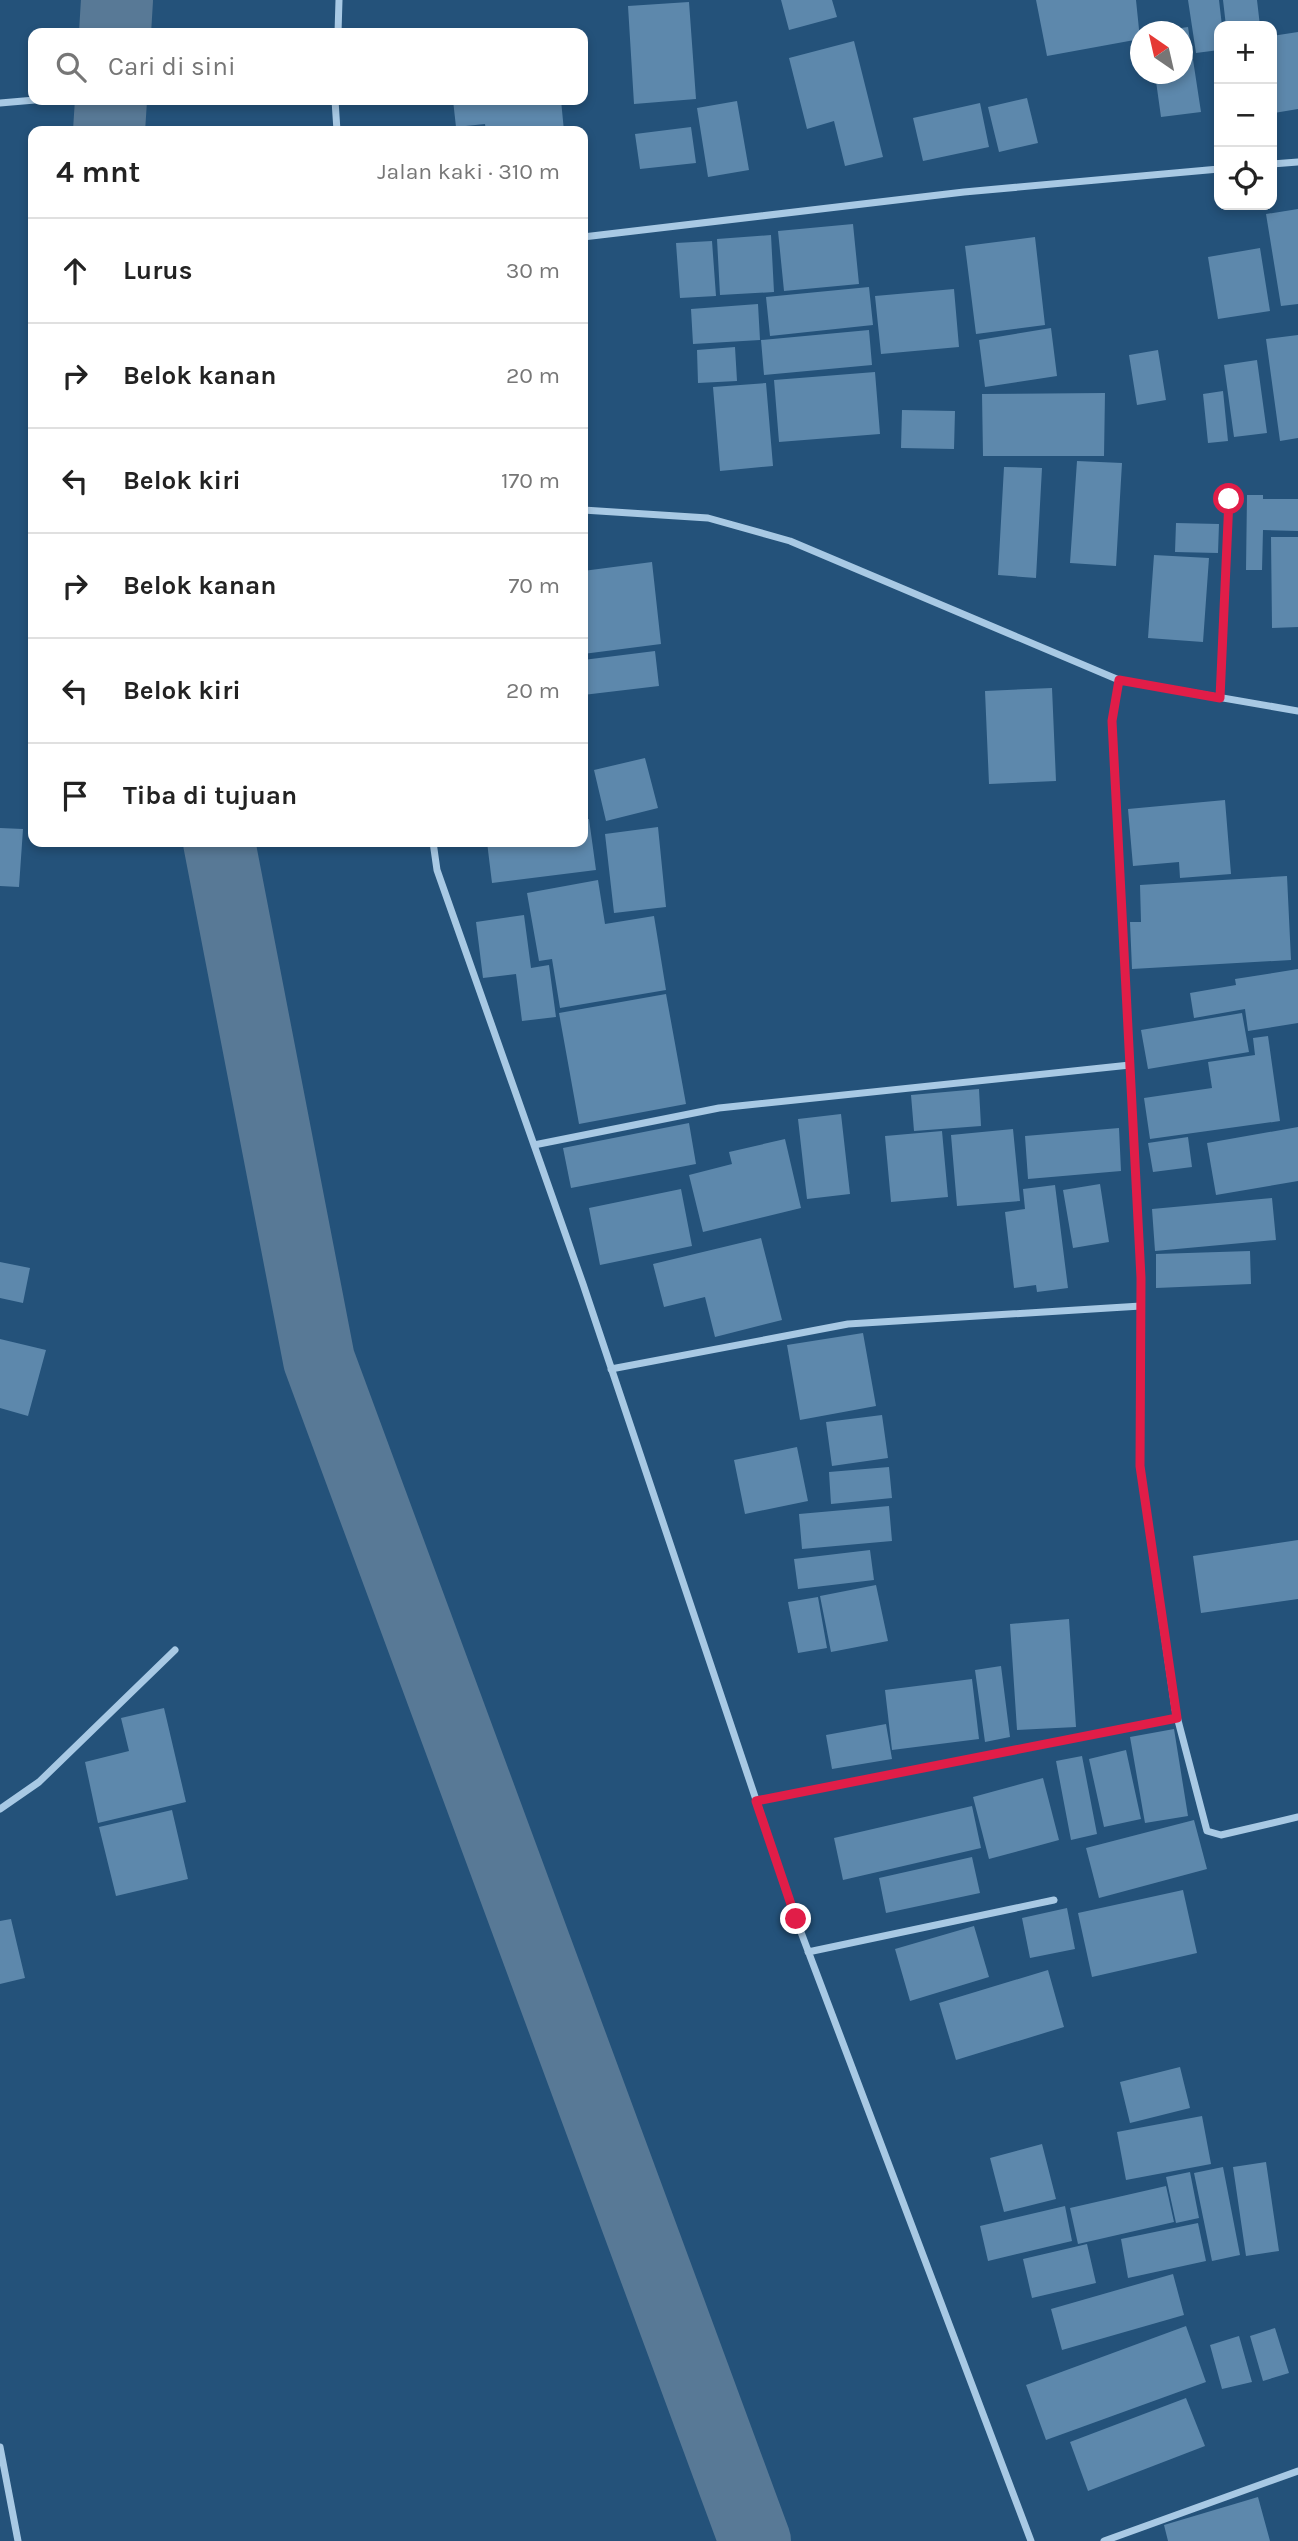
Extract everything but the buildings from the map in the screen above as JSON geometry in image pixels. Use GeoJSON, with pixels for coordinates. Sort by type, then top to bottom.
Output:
{"type":"FeatureCollection","features":[{"type":"Feature","properties":{"kind":"street"},"geometry":{"type":"LineString","coordinates":[[338,28],[339,0]]}},
{"type":"Feature","properties":{"kind":"street"},"geometry":{"type":"LineString","coordinates":[[0,103],[28,101]]}},
{"type":"Feature","properties":{"kind":"street"},"geometry":{"type":"LineString","coordinates":[[335,105],[337,126]]}},
{"type":"Feature","properties":{"kind":"street"},"geometry":{"type":"LineString","coordinates":[[1277,164],[1298,162]]}},
{"type":"Feature","properties":{"kind":"street"},"geometry":{"type":"LineString","coordinates":[[588,236],[964,192],[1214,169]]}},
{"type":"Feature","properties":{"kind":"street"},"geometry":{"type":"LineString","coordinates":[[1220,698],[1229,499]]}},
{"type":"Feature","properties":{"kind":"street"},"geometry":{"type":"LineString","coordinates":[[588,510],[708,518],[790,541],[1119,680],[1298,711]]}},
{"type":"Feature","properties":{"kind":"street"},"geometry":{"type":"LineString","coordinates":[[1119,680],[1112,721],[1141,1306],[1140,1466],[1177,1718],[1207,1831],[1221,1835],[1298,1817]]}},
{"type":"Feature","properties":{"kind":"street"},"geometry":{"type":"LineString","coordinates":[[434,847],[437,870],[611,1369],[808,1952],[1031,2541]]}},
{"type":"Feature","properties":{"kind":"street"},"geometry":{"type":"LineString","coordinates":[[534,1145],[719,1108],[1130,1065]]}},
{"type":"Feature","properties":{"kind":"street"},"geometry":{"type":"LineString","coordinates":[[611,1369],[848,1324],[1141,1306]]}},
{"type":"Feature","properties":{"kind":"street"},"geometry":{"type":"LineString","coordinates":[[0,1809],[39,1782],[176,1650]]}},
{"type":"Feature","properties":{"kind":"street"},"geometry":{"type":"LineString","coordinates":[[756,1801],[1177,1718]]}},
{"type":"Feature","properties":{"kind":"street"},"geometry":{"type":"LineString","coordinates":[[808,1952],[1054,1900]]}},
{"type":"Feature","properties":{"kind":"street"},"geometry":{"type":"LineString","coordinates":[[0,2447],[18,2541]]}},
{"type":"Feature","properties":{"kind":"street"},"geometry":{"type":"LineString","coordinates":[[1104,2541],[1298,2471]]}},
{"type":"Feature","properties":{"kind":"waterway"},"geometry":{"type":"LineString","coordinates":[[115,28],[117,0]]}},
{"type":"Feature","properties":{"kind":"waterway"},"geometry":{"type":"LineString","coordinates":[[109,126],[111,105]]}},
{"type":"Feature","properties":{"kind":"waterway"},"geometry":{"type":"LineString","coordinates":[[220,847],[319,1360],[755,2541]]}},
{"type":"Feature","properties":{"kind":"route"},"geometry":{"type":"LineString","coordinates":[[796,1919],[756,1801],[1177,1718],[1140,1466],[1141,1278],[1112,721],[1119,680],[1220,698],[1229,499]]}}]}
